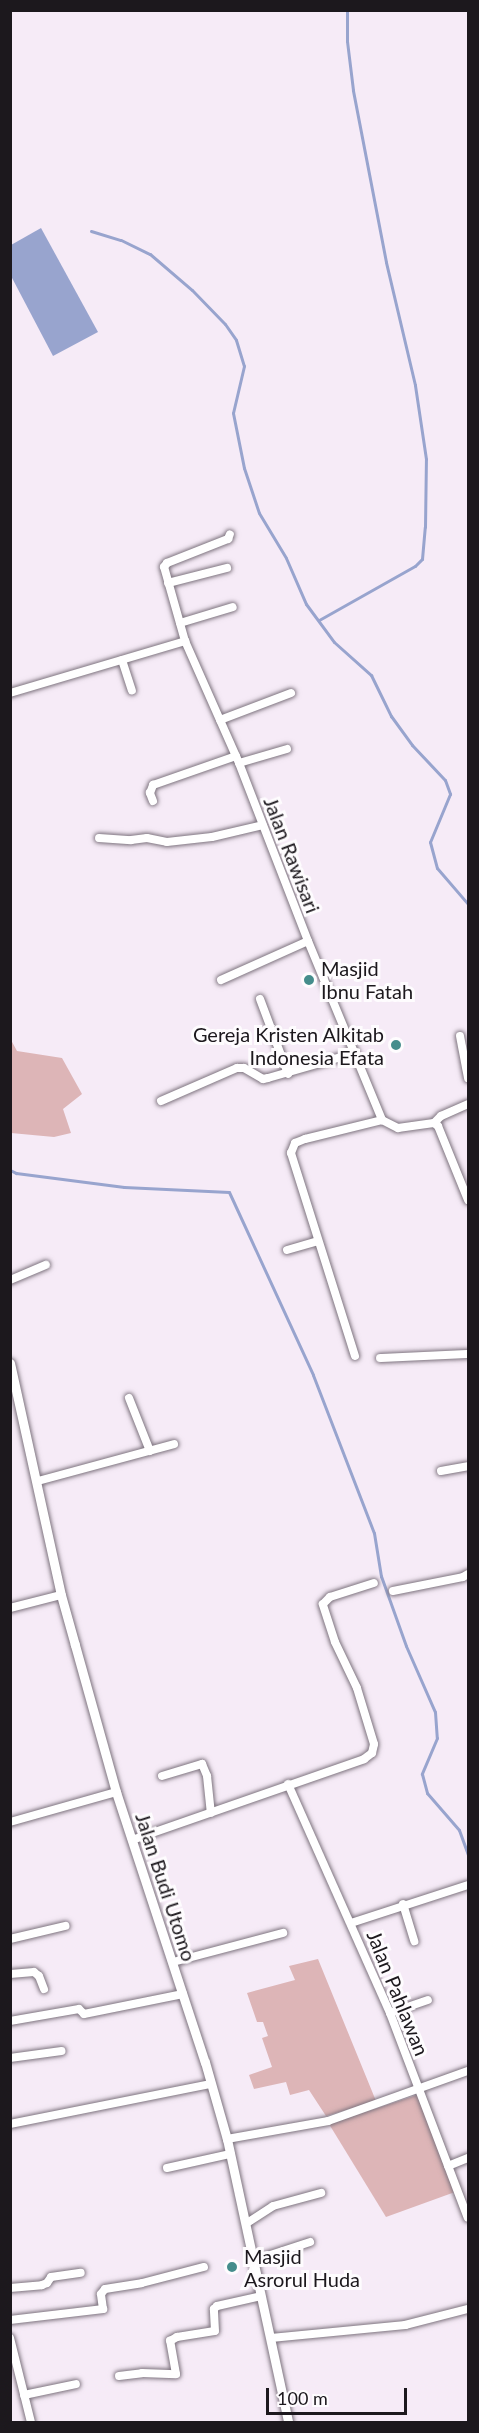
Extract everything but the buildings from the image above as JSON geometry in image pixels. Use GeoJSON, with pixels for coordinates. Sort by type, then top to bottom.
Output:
{"type":"FeatureCollection","features":[{"type":"Feature","properties":{"kind":"street"},"geometry":{"type":"LineString","coordinates":[[227,568],[168,583],[164,567],[167,563],[228,539],[230,534]]}},
{"type":"Feature","properties":{"kind":"street","name":"Jalan Rawisari"},"geometry":{"type":"LineString","coordinates":[[168,583],[185,641],[237,759],[308,941],[382,1120]]}},
{"type":"Feature","properties":{"kind":"street"},"geometry":{"type":"LineString","coordinates":[[180,623],[234,607]]}},
{"type":"Feature","properties":{"kind":"street"},"geometry":{"type":"LineString","coordinates":[[10,693],[185,641]]}},
{"type":"Feature","properties":{"kind":"street"},"geometry":{"type":"LineString","coordinates":[[122,660],[132,690]]}},
{"type":"Feature","properties":{"kind":"street"},"geometry":{"type":"LineString","coordinates":[[220,720],[291,693]]}},
{"type":"Feature","properties":{"kind":"street"},"geometry":{"type":"LineString","coordinates":[[153,801],[150,792],[153,785],[237,759],[287,749]]}},
{"type":"Feature","properties":{"kind":"street"},"geometry":{"type":"LineString","coordinates":[[99,838],[132,840],[147,838],[167,842],[212,837],[263,825]]}},
{"type":"Feature","properties":{"kind":"street"},"geometry":{"type":"LineString","coordinates":[[221,980],[308,941]]}},
{"type":"Feature","properties":{"kind":"street"},"geometry":{"type":"LineString","coordinates":[[260,999],[288,1074]]}},
{"type":"Feature","properties":{"kind":"street"},"geometry":{"type":"LineString","coordinates":[[460,1036],[468,1075]]}},
{"type":"Feature","properties":{"kind":"street"},"geometry":{"type":"LineString","coordinates":[[161,1101],[237,1068],[244,1068],[263,1079],[288,1074],[355,1053]]}},
{"type":"Feature","properties":{"kind":"street"},"geometry":{"type":"LineString","coordinates":[[355,1356],[291,1153],[292,1147],[304,1139],[382,1120],[398,1128],[434,1123],[441,1116],[468,1104]]}},
{"type":"Feature","properties":{"kind":"street"},"geometry":{"type":"LineString","coordinates":[[434,1123],[448,1148],[468,1200]]}},
{"type":"Feature","properties":{"kind":"street"},"geometry":{"type":"LineString","coordinates":[[287,1250],[318,1241]]}},
{"type":"Feature","properties":{"kind":"street"},"geometry":{"type":"LineString","coordinates":[[10,1280],[46,1265]]}},
{"type":"Feature","properties":{"kind":"street"},"geometry":{"type":"LineString","coordinates":[[380,1358],[468,1354]]}},
{"type":"Feature","properties":{"kind":"street","name":"Jalan Budi Utomo"},"geometry":{"type":"LineString","coordinates":[[10,1363],[38,1481],[61,1595],[116,1792],[173,1962],[227,2139],[255,2260],[288,2422]]}},
{"type":"Feature","properties":{"kind":"street"},"geometry":{"type":"LineString","coordinates":[[129,1398],[150,1451]]}},
{"type":"Feature","properties":{"kind":"street"},"geometry":{"type":"LineString","coordinates":[[38,1481],[174,1444]]}},
{"type":"Feature","properties":{"kind":"street"},"geometry":{"type":"LineString","coordinates":[[441,1472],[468,1466]]}},
{"type":"Feature","properties":{"kind":"street"},"geometry":{"type":"LineString","coordinates":[[393,1592],[468,1574]]}},
{"type":"Feature","properties":{"kind":"street"},"geometry":{"type":"LineString","coordinates":[[132,1840],[363,1759],[375,1749],[357,1688],[335,1642],[323,1604],[330,1597],[374,1583]]}},
{"type":"Feature","properties":{"kind":"street"},"geometry":{"type":"LineString","coordinates":[[10,1608],[61,1595]]}},
{"type":"Feature","properties":{"kind":"street"},"geometry":{"type":"LineString","coordinates":[[162,1776],[202,1764],[207,1776],[211,1813]]}},
{"type":"Feature","properties":{"kind":"street","name":"Jalan Pahlawan"},"geometry":{"type":"LineString","coordinates":[[288,1784],[390,2013],[448,2166],[465,2201],[468,2218]]}},
{"type":"Feature","properties":{"kind":"street"},"geometry":{"type":"LineString","coordinates":[[10,1822],[116,1792]]}},
{"type":"Feature","properties":{"kind":"street"},"geometry":{"type":"LineString","coordinates":[[351,1923],[403,1904],[466,1886]]}},
{"type":"Feature","properties":{"kind":"street"},"geometry":{"type":"LineString","coordinates":[[403,1904],[414,1941]]}},
{"type":"Feature","properties":{"kind":"street"},"geometry":{"type":"LineString","coordinates":[[10,1939],[65,1926]]}},
{"type":"Feature","properties":{"kind":"street"},"geometry":{"type":"LineString","coordinates":[[173,1962],[283,1934]]}},
{"type":"Feature","properties":{"kind":"street"},"geometry":{"type":"LineString","coordinates":[[10,1974],[34,1972],[39,1976],[44,1989]]}},
{"type":"Feature","properties":{"kind":"street"},"geometry":{"type":"LineString","coordinates":[[10,2021],[79,2009],[84,2014],[183,1994]]}},
{"type":"Feature","properties":{"kind":"street"},"geometry":{"type":"LineString","coordinates":[[390,2013],[428,2000]]}},
{"type":"Feature","properties":{"kind":"street"},"geometry":{"type":"LineString","coordinates":[[10,2058],[62,2051]]}},
{"type":"Feature","properties":{"kind":"street"},"geometry":{"type":"LineString","coordinates":[[227,2139],[328,2121],[468,2071]]}},
{"type":"Feature","properties":{"kind":"street"},"geometry":{"type":"LineString","coordinates":[[10,2124],[211,2084]]}},
{"type":"Feature","properties":{"kind":"street"},"geometry":{"type":"LineString","coordinates":[[167,2168],[230,2154]]}},
{"type":"Feature","properties":{"kind":"street"},"geometry":{"type":"LineString","coordinates":[[448,2166],[468,2158]]}},
{"type":"Feature","properties":{"kind":"street"},"geometry":{"type":"LineString","coordinates":[[247,2223],[273,2206],[321,2193]]}},
{"type":"Feature","properties":{"kind":"street"},"geometry":{"type":"LineString","coordinates":[[255,2260],[310,2242]]}},
{"type":"Feature","properties":{"kind":"street"},"geometry":{"type":"LineString","coordinates":[[10,2320],[103,2309],[101,2294],[105,2289],[142,2283],[204,2267]]}},
{"type":"Feature","properties":{"kind":"street"},"geometry":{"type":"LineString","coordinates":[[10,2288],[45,2284],[51,2277],[81,2273]]}},
{"type":"Feature","properties":{"kind":"street"},"geometry":{"type":"LineString","coordinates":[[119,2376],[142,2373],[176,2374],[170,2341],[177,2337],[214,2331],[214,2309],[218,2306],[261,2296]]}},
{"type":"Feature","properties":{"kind":"street"},"geometry":{"type":"LineString","coordinates":[[271,2338],[405,2325],[468,2309]]}},
{"type":"Feature","properties":{"kind":"street"},"geometry":{"type":"LineString","coordinates":[[10,2338],[31,2422]]}},
{"type":"Feature","properties":{"kind":"street"},"geometry":{"type":"LineString","coordinates":[[24,2395],[76,2384]]}},
{"type":"Feature","properties":{"kind":"shaded area"},"geometry":{"type":"Polygon","coordinates":[[[11,1040],[17,1051],[62,1058],[82,1094],[63,1109],[71,1133],[54,1137],[11,1133],[11,1040]]]}},
{"type":"Feature","properties":{"kind":"shaded area"},"geometry":{"type":"Polygon","coordinates":[[[318,1959],[376,2101],[326,2116],[309,2090],[290,2095],[286,2082],[254,2089],[249,2075],[272,2067],[262,2038],[268,2036],[263,2022],[257,2022],[247,1993],[295,1980],[289,1966],[318,1959]]]}},
{"type":"Feature","properties":{"kind":"shaded area"},"geometry":{"type":"Polygon","coordinates":[[[417,2095],[455,2192],[386,2217],[329,2124],[417,2095]]]}},
{"type":"Feature","properties":{"kind":"water"},"geometry":{"type":"Polygon","coordinates":[[[41,228],[98,332],[53,356],[11,276],[11,245],[41,228]]]}},
{"type":"Feature","properties":{"kind":"waterway"},"geometry":{"type":"LineString","coordinates":[[319,620],[415,566],[422,559],[425,527],[426,459],[415,385],[386,262],[353,90],[347,41],[347,10]]}},
{"type":"Feature","properties":{"kind":"waterway"},"geometry":{"type":"LineString","coordinates":[[91,231],[121,240],[150,254],[192,290],[225,324],[236,340],[244,366],[233,413],[244,468],[259,513],[286,558],[306,604],[334,642],[371,675],[391,716],[412,745],[445,780],[450,794],[430,842],[437,868],[468,904]]}},
{"type":"Feature","properties":{"kind":"waterway"},"geometry":{"type":"LineString","coordinates":[[10,1170],[16,1173],[124,1187],[229,1192],[313,1375],[374,1533],[381,1576],[406,1646],[435,1712],[437,1738],[422,1774],[427,1793],[459,1830],[468,1855]]}},
{"type":"Feature","properties":{"kind":"place","name":"Masjid Ibnu Fatah"},"geometry":{"type":"Point","coordinates":[309,980]}},
{"type":"Feature","properties":{"kind":"place","name":"Gereja Kristen Alkitab Indonesia Efata"},"geometry":{"type":"Point","coordinates":[396,1045]}},
{"type":"Feature","properties":{"kind":"place","name":"Masjid Asrorul Huda"},"geometry":{"type":"Point","coordinates":[232,2267]}}]}
